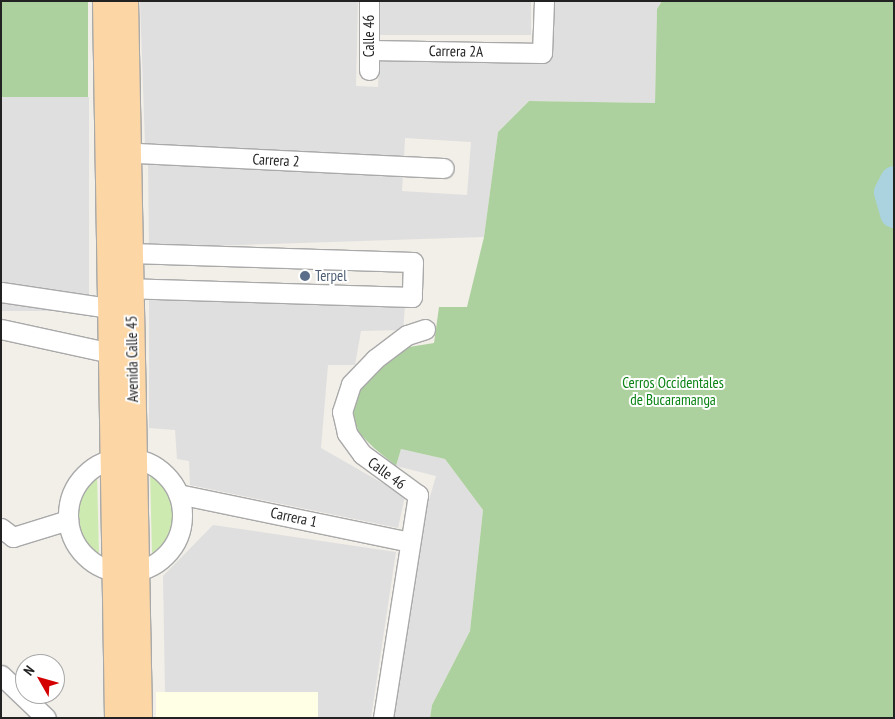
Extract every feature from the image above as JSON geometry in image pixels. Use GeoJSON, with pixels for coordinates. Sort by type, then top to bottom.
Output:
{"type":"FeatureCollection","features":[{"type":"Feature","properties":{"kind":"main road","name":"Avenida Calle 45"},"geometry":{"type":"LineString","coordinates":[[105,1],[118,153],[130,254],[131,288],[123,459],[125,571],[138,718]]}},
{"type":"Feature","properties":{"kind":"main road","name":"Avenida Calle 45"},"geometry":{"type":"LineString","coordinates":[[123,459],[111,353],[110,308],[125,1]]}},
{"type":"Feature","properties":{"kind":"main road","name":"Avenida Calle 45"},"geometry":{"type":"LineString","coordinates":[[117,718],[125,571]]}},
{"type":"Feature","properties":{"kind":"street","name":"Calle 46"},"geometry":{"type":"LineString","coordinates":[[369,70],[370,1]]}},
{"type":"Feature","properties":{"kind":"street","name":"Carrera 2A"},"geometry":{"type":"LineString","coordinates":[[370,50],[542,53],[544,1]]}},
{"type":"Feature","properties":{"kind":"street","name":"Carrera 2"},"geometry":{"type":"LineString","coordinates":[[118,153],[444,168]]}},
{"type":"Feature","properties":{"kind":"street"},"geometry":{"type":"LineString","coordinates":[[130,254],[413,262],[412,296],[131,288]]}},
{"type":"Feature","properties":{"kind":"street"},"geometry":{"type":"LineString","coordinates":[[1,292],[110,308]]}},
{"type":"Feature","properties":{"kind":"street"},"geometry":{"type":"LineString","coordinates":[[1,329],[111,353]]}},
{"type":"Feature","properties":{"kind":"street","name":"Calle 46"},"geometry":{"type":"LineString","coordinates":[[383,718],[418,495],[362,454],[351,442],[342,412],[351,384],[365,369],[391,345],[425,329]]}},
{"type":"Feature","properties":{"kind":"street"},"geometry":{"type":"LineString","coordinates":[[123,459],[159,470],[178,494],[181,523],[177,537],[160,560],[125,571],[89,560],[79,549],[68,520],[79,481],[123,459]]}},
{"type":"Feature","properties":{"kind":"street","name":"Carrera 1"},"geometry":{"type":"LineString","coordinates":[[178,494],[410,542]]}},
{"type":"Feature","properties":{"kind":"street"},"geometry":{"type":"LineString","coordinates":[[5,537],[68,520]]}},
{"type":"Feature","properties":{"kind":"street"},"geometry":{"type":"LineString","coordinates":[[1,675],[46,718]]}},
{"type":"Feature","properties":{"kind":"shaded area"},"geometry":{"type":"Polygon","coordinates":[[[140,1],[358,1],[356,86],[378,87],[379,57],[550,58],[553,1],[662,1],[657,9],[655,103],[529,101],[498,132],[484,237],[149,248],[148,162],[403,175],[402,191],[467,195],[471,142],[405,138],[404,157],[145,145],[140,1]]]}},
{"type":"Feature","properties":{"kind":"shaded area"},"geometry":{"type":"Polygon","coordinates":[[[380,1],[531,1],[531,35],[380,35],[380,1]]]}},
{"type":"Feature","properties":{"kind":"shaded area"},"geometry":{"type":"Polygon","coordinates":[[[1,97],[89,97],[89,311],[1,311],[1,97]]]}},
{"type":"Feature","properties":{"kind":"shaded area"},"geometry":{"type":"Polygon","coordinates":[[[149,297],[405,306],[403,330],[361,331],[355,365],[328,365],[321,448],[405,496],[398,528],[190,485],[189,461],[177,459],[175,430],[149,428],[149,297]]]}},
{"type":"Feature","properties":{"kind":"shaded area"},"geometry":{"type":"Polygon","coordinates":[[[401,449],[445,459],[483,510],[470,631],[432,705],[430,718],[392,718],[419,534],[436,476],[396,466],[401,449]]]}},
{"type":"Feature","properties":{"kind":"shaded area"},"geometry":{"type":"Polygon","coordinates":[[[213,525],[396,552],[371,718],[318,718],[318,692],[165,694],[163,576],[213,525]]]}},
{"type":"Feature","properties":{"kind":"shaded area"},"geometry":{"type":"Polygon","coordinates":[[[156,692],[318,692],[318,718],[156,718],[156,692]]]}},
{"type":"Feature","properties":{"kind":"green space"},"geometry":{"type":"Polygon","coordinates":[[[1,1],[88,1],[88,97],[1,97],[1,1]]]}},
{"type":"Feature","properties":{"kind":"green space","name":"Cerros Occidentales de Bucaramanga"},"geometry":{"type":"Polygon","coordinates":[[[662,1],[894,1],[894,718],[430,718],[432,705],[470,631],[483,510],[445,459],[401,449],[396,466],[374,448],[359,433],[352,413],[355,396],[365,378],[389,357],[409,347],[434,343],[439,307],[467,307],[484,237],[498,132],[529,101],[655,103],[657,9],[662,1]]]}},
{"type":"Feature","properties":{"kind":"green space"},"geometry":{"type":"Polygon","coordinates":[[[150,470],[167,487],[174,520],[167,540],[152,554],[150,470]]]}},
{"type":"Feature","properties":{"kind":"green space"},"geometry":{"type":"Polygon","coordinates":[[[97,472],[99,556],[86,545],[73,517],[81,487],[97,472]]]}},
{"type":"Feature","properties":{"kind":"waterway"},"geometry":{"type":"LineString","coordinates":[[894,180],[888,192],[894,213]]}},
{"type":"Feature","properties":{"kind":"place","name":"Terpel"},"geometry":{"type":"Point","coordinates":[305,276]}}]}
